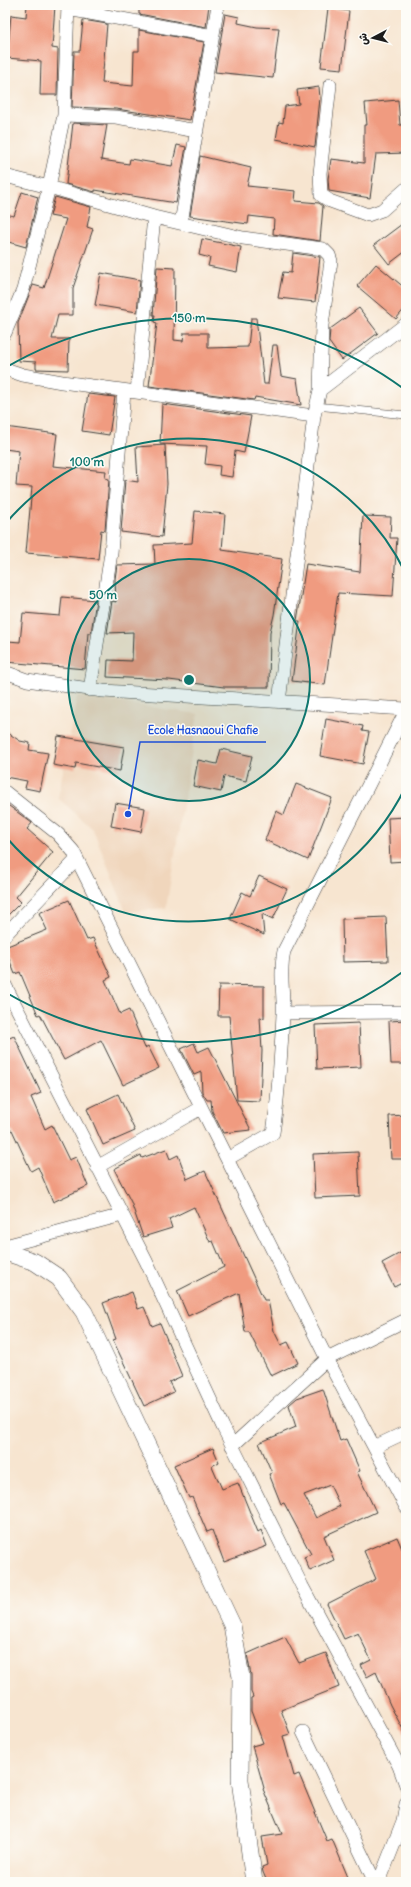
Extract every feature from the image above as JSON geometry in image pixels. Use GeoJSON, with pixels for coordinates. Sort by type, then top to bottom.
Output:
{"type":"FeatureCollection","features":[{"type":"Feature","properties":{"kind":"street"},"geometry":{"type":"LineString","coordinates":[[181,223],[218,5]]}},
{"type":"Feature","properties":{"kind":"street"},"geometry":{"type":"LineString","coordinates":[[5,333],[20,301],[49,187],[64,115],[68,7],[213,36]]}},
{"type":"Feature","properties":{"kind":"street"},"geometry":{"type":"LineString","coordinates":[[330,85],[320,173],[321,195],[330,201],[368,215],[382,210],[406,190]]}},
{"type":"Feature","properties":{"kind":"street"},"geometry":{"type":"LineString","coordinates":[[64,115],[116,117],[197,131]]}},
{"type":"Feature","properties":{"kind":"street"},"geometry":{"type":"LineString","coordinates":[[5,176],[154,217],[243,238],[323,249],[329,255],[331,261],[322,325],[320,390],[315,411],[279,702]]}},
{"type":"Feature","properties":{"kind":"street"},"geometry":{"type":"LineString","coordinates":[[90,690],[110,553],[154,217]]}},
{"type":"Feature","properties":{"kind":"street"},"geometry":{"type":"LineString","coordinates":[[320,390],[406,324]]}},
{"type":"Feature","properties":{"kind":"street"},"geometry":{"type":"LineString","coordinates":[[5,369],[41,379],[131,392],[315,411]]}},
{"type":"Feature","properties":{"kind":"street"},"geometry":{"type":"LineString","coordinates":[[5,672],[27,680],[90,690],[406,710],[284,950],[280,966],[283,1013],[276,1110],[272,1133],[227,1159]]}},
{"type":"Feature","properties":{"kind":"street"},"geometry":{"type":"LineString","coordinates":[[5,792],[58,834],[73,851],[327,1359],[406,1507]]}},
{"type":"Feature","properties":{"kind":"street"},"geometry":{"type":"LineString","coordinates":[[5,935],[77,859]]}},
{"type":"Feature","properties":{"kind":"street"},"geometry":{"type":"LineString","coordinates":[[5,985],[122,1215],[232,1446],[302,1586],[406,1781]]}},
{"type":"Feature","properties":{"kind":"street"},"geometry":{"type":"LineString","coordinates":[[283,1013],[406,1012]]}},
{"type":"Feature","properties":{"kind":"street"},"geometry":{"type":"LineString","coordinates":[[97,1167],[201,1108]]}},
{"type":"Feature","properties":{"kind":"street"},"geometry":{"type":"LineString","coordinates":[[5,1246],[122,1215]]}},
{"type":"Feature","properties":{"kind":"street"},"geometry":{"type":"LineString","coordinates":[[5,1252],[35,1262],[59,1278],[84,1312],[232,1625],[241,1677],[240,1780],[254,1882]]}},
{"type":"Feature","properties":{"kind":"street"},"geometry":{"type":"LineString","coordinates":[[232,1446],[327,1359],[406,1320]]}},
{"type":"Feature","properties":{"kind":"street"},"geometry":{"type":"LineString","coordinates":[[374,1447],[406,1432]]}},
{"type":"Feature","properties":{"kind":"street"},"geometry":{"type":"LineString","coordinates":[[303,1732],[375,1882]]}},
{"type":"Feature","properties":{"kind":"street"},"geometry":{"type":"LineString","coordinates":[[379,1882],[403,1821],[406,1804]]}},
{"type":"Feature","properties":{"kind":"lane"},"geometry":{"type":"LineString","coordinates":[[315,411],[406,415]]}},
{"type":"Feature","properties":{"kind":"shaded area"},"geometry":{"type":"Polygon","coordinates":[[[77,696],[198,714],[166,908],[126,912],[93,829],[58,798],[77,696]]]}},
{"type":"Feature","properties":{"kind":"building"},"geometry":{"type":"Polygon","coordinates":[[[27,5],[55,5],[52,48],[58,49],[57,95],[40,95],[41,61],[7,58],[11,15],[26,17],[27,5]]]}},
{"type":"Feature","properties":{"kind":"building"},"geometry":{"type":"Polygon","coordinates":[[[139,5],[209,5],[206,27],[139,14],[139,5]]]}},
{"type":"Feature","properties":{"kind":"building"},"geometry":{"type":"Polygon","coordinates":[[[328,8],[349,11],[342,69],[321,67],[328,8]]]}},
{"type":"Feature","properties":{"kind":"building"},"geometry":{"type":"Polygon","coordinates":[[[225,14],[239,17],[238,23],[257,27],[279,28],[273,78],[215,72],[225,14]]]}},
{"type":"Feature","properties":{"kind":"building"},"geometry":{"type":"Polygon","coordinates":[[[83,20],[107,24],[102,83],[133,86],[134,51],[139,51],[139,30],[204,42],[190,120],[116,109],[72,107],[74,51],[80,51],[83,20]]]}},
{"type":"Feature","properties":{"kind":"building"},"geometry":{"type":"Polygon","coordinates":[[[319,87],[320,98],[315,147],[276,139],[279,122],[283,123],[285,106],[299,104],[297,90],[319,87]]]}},
{"type":"Feature","properties":{"kind":"building"},"geometry":{"type":"Polygon","coordinates":[[[398,100],[400,125],[406,125],[406,153],[376,154],[370,198],[329,191],[328,179],[331,159],[364,163],[364,125],[367,125],[365,103],[398,100]]]}},
{"type":"Feature","properties":{"kind":"building"},"geometry":{"type":"Polygon","coordinates":[[[73,123],[107,125],[101,160],[129,164],[130,159],[172,166],[177,145],[186,147],[176,203],[95,190],[95,192],[66,184],[73,123]]]}},
{"type":"Feature","properties":{"kind":"building"},"geometry":{"type":"Polygon","coordinates":[[[200,156],[251,168],[247,186],[296,191],[295,201],[319,203],[323,206],[320,241],[273,234],[274,219],[249,216],[248,224],[190,216],[200,156]]]}},
{"type":"Feature","properties":{"kind":"building"},"geometry":{"type":"Polygon","coordinates":[[[22,192],[38,197],[26,247],[5,241],[5,214],[14,216],[22,192]]]}},
{"type":"Feature","properties":{"kind":"building"},"geometry":{"type":"Polygon","coordinates":[[[55,197],[91,207],[87,227],[93,229],[73,288],[73,315],[58,315],[52,339],[69,339],[68,370],[36,369],[36,362],[19,361],[18,323],[33,285],[44,288],[66,219],[50,216],[55,197]]]}},
{"type":"Feature","properties":{"kind":"building"},"geometry":{"type":"Polygon","coordinates":[[[406,221],[406,251],[389,264],[374,245],[406,221]]]}},
{"type":"Feature","properties":{"kind":"building"},"geometry":{"type":"Polygon","coordinates":[[[202,239],[241,247],[237,272],[208,266],[210,258],[199,255],[202,239]]]}},
{"type":"Feature","properties":{"kind":"building"},"geometry":{"type":"Polygon","coordinates":[[[293,253],[320,257],[315,302],[278,298],[283,272],[291,273],[293,253]]]}},
{"type":"Feature","properties":{"kind":"building"},"geometry":{"type":"Polygon","coordinates":[[[376,264],[406,289],[406,307],[396,319],[357,286],[376,264]]]}},
{"type":"Feature","properties":{"kind":"building"},"geometry":{"type":"Polygon","coordinates":[[[157,267],[175,268],[174,340],[183,341],[184,333],[208,333],[208,348],[248,347],[251,318],[256,318],[264,384],[268,384],[273,345],[277,345],[281,376],[297,379],[301,405],[255,397],[254,400],[149,386],[157,323],[154,322],[155,315],[153,315],[157,267]]]}},
{"type":"Feature","properties":{"kind":"building"},"geometry":{"type":"Polygon","coordinates":[[[101,273],[140,280],[137,312],[95,305],[101,273]]]}},
{"type":"Feature","properties":{"kind":"building"},"geometry":{"type":"Polygon","coordinates":[[[359,308],[378,333],[342,360],[329,342],[330,329],[359,308]]]}},
{"type":"Feature","properties":{"kind":"building"},"geometry":{"type":"Polygon","coordinates":[[[88,394],[115,397],[109,435],[82,431],[88,394]]]}},
{"type":"Feature","properties":{"kind":"building"},"geometry":{"type":"Polygon","coordinates":[[[162,404],[251,416],[244,453],[235,451],[232,477],[219,475],[220,466],[205,464],[207,446],[160,444],[162,404]]]}},
{"type":"Feature","properties":{"kind":"building"},"geometry":{"type":"Polygon","coordinates":[[[5,427],[57,434],[53,466],[106,471],[105,478],[109,479],[105,531],[101,530],[98,559],[26,553],[32,487],[16,486],[19,451],[5,449],[5,427]]]}},
{"type":"Feature","properties":{"kind":"building"},"geometry":{"type":"Polygon","coordinates":[[[165,445],[167,484],[162,537],[121,532],[125,480],[138,482],[136,447],[165,445]]]}},
{"type":"Feature","properties":{"kind":"building"},"geometry":{"type":"Polygon","coordinates":[[[195,511],[225,514],[222,550],[282,559],[270,632],[269,687],[224,687],[169,680],[107,677],[108,660],[132,661],[133,632],[107,633],[112,601],[116,602],[115,579],[117,565],[155,564],[154,545],[192,543],[195,511]]]}},
{"type":"Feature","properties":{"kind":"building"},"geometry":{"type":"Polygon","coordinates":[[[363,516],[391,517],[390,538],[397,538],[393,596],[338,593],[325,685],[292,681],[300,621],[297,621],[306,564],[360,572],[363,516]]]}},
{"type":"Feature","properties":{"kind":"building"},"geometry":{"type":"Polygon","coordinates":[[[62,597],[96,600],[91,633],[88,633],[85,669],[6,662],[8,641],[20,642],[23,613],[60,616],[62,597]]]}},
{"type":"Feature","properties":{"kind":"building"},"geometry":{"type":"Polygon","coordinates":[[[326,719],[363,726],[362,731],[369,732],[363,764],[320,756],[326,719]]]}},
{"type":"Feature","properties":{"kind":"building"},"geometry":{"type":"Polygon","coordinates":[[[5,731],[20,741],[30,743],[29,750],[48,753],[40,791],[25,788],[27,781],[5,777],[5,731]]]}},
{"type":"Feature","properties":{"kind":"building"},"geometry":{"type":"Polygon","coordinates":[[[58,736],[124,747],[120,771],[76,763],[75,769],[53,765],[58,736]]]}},
{"type":"Feature","properties":{"kind":"building"},"geometry":{"type":"Polygon","coordinates":[[[221,749],[252,756],[246,781],[224,776],[221,792],[193,786],[198,760],[217,764],[221,749]]]}},
{"type":"Feature","properties":{"kind":"building"},"geometry":{"type":"Polygon","coordinates":[[[296,784],[332,798],[308,860],[265,840],[276,811],[284,815],[296,784]]]}},
{"type":"Feature","properties":{"kind":"building"},"geometry":{"type":"Polygon","coordinates":[[[5,803],[32,823],[27,829],[53,852],[16,897],[21,902],[5,918],[5,803]]]}},
{"type":"Feature","properties":{"kind":"building"},"geometry":{"type":"Polygon","coordinates":[[[115,803],[145,808],[141,832],[111,826],[115,803]]]}},
{"type":"Feature","properties":{"kind":"building"},"geometry":{"type":"Polygon","coordinates":[[[406,817],[406,861],[390,862],[388,818],[406,817]]]}},
{"type":"Feature","properties":{"kind":"building"},"geometry":{"type":"Polygon","coordinates":[[[259,876],[287,889],[273,919],[262,914],[264,935],[230,919],[242,892],[250,896],[259,876]]]}},
{"type":"Feature","properties":{"kind":"building"},"geometry":{"type":"Polygon","coordinates":[[[69,900],[87,940],[93,938],[111,977],[105,980],[120,1014],[129,1010],[145,1048],[148,1046],[159,1068],[123,1085],[101,1040],[64,1060],[40,1014],[38,1015],[20,972],[15,974],[5,949],[5,947],[47,930],[39,913],[69,900]]]}},
{"type":"Feature","properties":{"kind":"building"},"geometry":{"type":"Polygon","coordinates":[[[386,917],[388,961],[343,962],[342,919],[386,917]]]}},
{"type":"Feature","properties":{"kind":"building"},"geometry":{"type":"Polygon","coordinates":[[[219,985],[264,986],[264,1018],[260,1017],[262,1051],[260,1101],[237,1100],[229,1016],[218,1016],[219,985]]]}},
{"type":"Feature","properties":{"kind":"building"},"geometry":{"type":"Polygon","coordinates":[[[406,1020],[406,1064],[391,1064],[389,1021],[406,1020]]]}},
{"type":"Feature","properties":{"kind":"building"},"geometry":{"type":"Polygon","coordinates":[[[359,1023],[361,1067],[317,1069],[315,1025],[359,1023]]]}},
{"type":"Feature","properties":{"kind":"building"},"geometry":{"type":"Polygon","coordinates":[[[14,1036],[41,1093],[31,1097],[45,1129],[52,1125],[69,1160],[76,1157],[88,1186],[53,1202],[38,1167],[31,1171],[12,1130],[5,1133],[5,1040],[14,1036]]]}},
{"type":"Feature","properties":{"kind":"building"},"geometry":{"type":"Polygon","coordinates":[[[194,1043],[198,1052],[209,1047],[251,1130],[223,1133],[212,1111],[211,1100],[207,1100],[202,1092],[201,1072],[194,1075],[181,1049],[194,1043]]]}},
{"type":"Feature","properties":{"kind":"building"},"geometry":{"type":"Polygon","coordinates":[[[118,1094],[135,1131],[103,1145],[87,1109],[118,1094]]]}},
{"type":"Feature","properties":{"kind":"building"},"geometry":{"type":"Polygon","coordinates":[[[406,1115],[406,1159],[391,1159],[389,1116],[406,1115]]]}},
{"type":"Feature","properties":{"kind":"building"},"geometry":{"type":"Polygon","coordinates":[[[166,1149],[170,1159],[178,1155],[187,1179],[205,1171],[264,1300],[268,1300],[274,1331],[281,1345],[288,1342],[298,1363],[271,1376],[249,1332],[245,1332],[239,1293],[188,1316],[177,1291],[224,1267],[213,1241],[210,1242],[194,1207],[169,1219],[172,1228],[143,1237],[131,1202],[114,1169],[141,1155],[142,1158],[166,1149]]]}},
{"type":"Feature","properties":{"kind":"building"},"geometry":{"type":"Polygon","coordinates":[[[358,1152],[360,1196],[315,1198],[313,1154],[358,1152]]]}},
{"type":"Feature","properties":{"kind":"building"},"geometry":{"type":"Polygon","coordinates":[[[406,1250],[406,1281],[394,1287],[382,1263],[406,1250]]]}},
{"type":"Feature","properties":{"kind":"building"},"geometry":{"type":"Polygon","coordinates":[[[132,1292],[138,1309],[144,1307],[152,1326],[160,1323],[182,1376],[169,1382],[174,1392],[144,1406],[113,1340],[116,1339],[103,1303],[132,1292]]]}},
{"type":"Feature","properties":{"kind":"building"},"geometry":{"type":"Polygon","coordinates":[[[323,1389],[340,1441],[346,1439],[360,1471],[357,1472],[376,1512],[324,1536],[334,1560],[310,1571],[304,1557],[311,1554],[284,1503],[281,1504],[269,1474],[272,1473],[259,1443],[296,1427],[289,1405],[297,1398],[323,1389]],[[330,1485],[304,1495],[316,1518],[340,1506],[330,1485]]]}},
{"type":"Feature","properties":{"kind":"building"},"geometry":{"type":"Polygon","coordinates":[[[213,1448],[219,1462],[212,1466],[222,1489],[238,1483],[258,1532],[261,1530],[267,1546],[224,1562],[212,1530],[207,1532],[192,1497],[189,1498],[174,1465],[213,1448]]]}},
{"type":"Feature","properties":{"kind":"building"},"geometry":{"type":"Polygon","coordinates":[[[397,1537],[406,1558],[406,1735],[390,1705],[376,1672],[367,1677],[361,1665],[371,1660],[358,1633],[344,1639],[327,1604],[376,1579],[364,1551],[397,1537]]]}},
{"type":"Feature","properties":{"kind":"building"},"geometry":{"type":"Polygon","coordinates":[[[285,1637],[299,1663],[326,1653],[339,1687],[281,1710],[290,1734],[283,1736],[294,1776],[299,1774],[327,1841],[332,1839],[350,1882],[267,1882],[263,1872],[262,1867],[267,1865],[262,1837],[282,1834],[263,1789],[264,1788],[252,1746],[263,1743],[251,1711],[251,1698],[253,1697],[251,1692],[251,1675],[247,1654],[285,1637]]]}},
{"type":"Feature","properties":{"kind":"place","name":"Ecole Hasnaoui Chafie"},"geometry":{"type":"Point","coordinates":[128,814]}}]}
